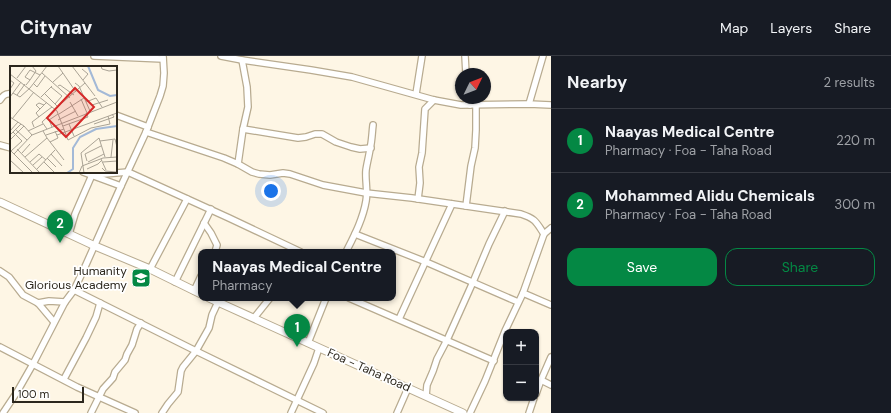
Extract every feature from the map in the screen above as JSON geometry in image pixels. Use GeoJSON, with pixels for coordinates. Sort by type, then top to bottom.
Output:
{"type":"FeatureCollection","features":[{"type":"Feature","properties":{"kind":"street"},"geometry":{"type":"LineString","coordinates":[[3,413],[33,364],[65,302],[74,290],[147,130],[163,86],[163,58],[94,56]]}},
{"type":"Feature","properties":{"kind":"street"},"geometry":{"type":"LineString","coordinates":[[221,56],[352,77],[434,100],[461,105],[551,105]]}},
{"type":"Feature","properties":{"kind":"street"},"geometry":{"type":"LineString","coordinates":[[416,94],[422,56]]}},
{"type":"Feature","properties":{"kind":"street"},"geometry":{"type":"LineString","coordinates":[[465,56],[466,68]]}},
{"type":"Feature","properties":{"kind":"street"},"geometry":{"type":"LineString","coordinates":[[529,104],[543,56]]}},
{"type":"Feature","properties":{"kind":"street"},"geometry":{"type":"LineString","coordinates":[[238,164],[243,128],[248,108],[247,87],[242,60]]}},
{"type":"Feature","properties":{"kind":"street"},"geometry":{"type":"LineString","coordinates":[[0,100],[7,93],[10,94]]}},
{"type":"Feature","properties":{"kind":"street"},"geometry":{"type":"LineString","coordinates":[[418,199],[420,183],[419,167],[422,152],[425,109],[434,100]]}},
{"type":"Feature","properties":{"kind":"street"},"geometry":{"type":"LineString","coordinates":[[466,206],[475,148],[476,105]]}},
{"type":"Feature","properties":{"kind":"street"},"geometry":{"type":"LineString","coordinates":[[117,115],[147,130],[213,154],[259,174],[290,174],[322,185],[366,193],[521,214],[535,221],[544,234]]}},
{"type":"Feature","properties":{"kind":"street"},"geometry":{"type":"LineString","coordinates":[[348,249],[355,234],[366,200],[366,172],[373,124]]}},
{"type":"Feature","properties":{"kind":"street"},"geometry":{"type":"LineString","coordinates":[[243,128],[298,138],[306,138],[315,134],[322,134],[336,142],[360,148],[370,148]]}},
{"type":"Feature","properties":{"kind":"street"},"geometry":{"type":"LineString","coordinates":[[0,145],[10,148]]}},
{"type":"Feature","properties":{"kind":"street"},"geometry":{"type":"LineString","coordinates":[[117,173],[128,172],[293,249]]}},
{"type":"Feature","properties":{"kind":"street"},"geometry":{"type":"LineString","coordinates":[[86,173],[121,186]]}},
{"type":"Feature","properties":{"kind":"street"},"geometry":{"type":"LineString","coordinates":[[92,175],[116,173]]}},
{"type":"Feature","properties":{"kind":"street"},"geometry":{"type":"LineString","coordinates":[[69,234],[75,214],[92,175]]}},
{"type":"Feature","properties":{"kind":"street"},"geometry":{"type":"LineString","coordinates":[[150,269],[187,199]]}},
{"type":"Feature","properties":{"kind":"street"},"geometry":{"type":"LineString","coordinates":[[0,202],[198,292]]}},
{"type":"Feature","properties":{"kind":"street"},"geometry":{"type":"LineString","coordinates":[[399,320],[452,204]]}},
{"type":"Feature","properties":{"kind":"street"},"geometry":{"type":"LineString","coordinates":[[175,282],[211,210]]}},
{"type":"Feature","properties":{"kind":"street"},"geometry":{"type":"LineString","coordinates":[[426,396],[427,385],[437,359],[505,211]]}},
{"type":"Feature","properties":{"kind":"street"},"geometry":{"type":"LineString","coordinates":[[204,223],[212,233],[217,245],[216,249]]}},
{"type":"Feature","properties":{"kind":"street"},"geometry":{"type":"LineString","coordinates":[[470,413],[523,293],[544,234],[551,228]]}},
{"type":"Feature","properties":{"kind":"street"},"geometry":{"type":"LineString","coordinates":[[355,234],[393,249]]}},
{"type":"Feature","properties":{"kind":"street"},"geometry":{"type":"LineString","coordinates":[[396,250],[518,302]]}},
{"type":"Feature","properties":{"kind":"street"},"geometry":{"type":"LineString","coordinates":[[0,271],[9,277],[23,295],[38,303],[54,322]]}},
{"type":"Feature","properties":{"kind":"street"},"geometry":{"type":"LineString","coordinates":[[74,290],[323,413]]}},
{"type":"Feature","properties":{"kind":"street"},"geometry":{"type":"LineString","coordinates":[[523,293],[551,305]]}},
{"type":"Feature","properties":{"kind":"street"},"geometry":{"type":"LineString","coordinates":[[38,303],[50,301],[65,302]]}},
{"type":"Feature","properties":{"kind":"street"},"geometry":{"type":"LineString","coordinates":[[254,318],[268,301]]}},
{"type":"Feature","properties":{"kind":"street"},"geometry":{"type":"LineString","coordinates":[[308,344],[325,301]]}},
{"type":"Feature","properties":{"kind":"street"},"geometry":{"type":"LineString","coordinates":[[356,301],[494,361]]}},
{"type":"Feature","properties":{"kind":"street"},"geometry":{"type":"LineString","coordinates":[[162,413],[178,392],[181,370],[196,351],[209,328],[212,314],[218,302]]}},
{"type":"Feature","properties":{"kind":"street","name":"Foa - Taha Road"},"geometry":{"type":"LineString","coordinates":[[218,302],[462,413]]}},
{"type":"Feature","properties":{"kind":"street"},"geometry":{"type":"LineString","coordinates":[[64,379],[96,317],[100,303]]}},
{"type":"Feature","properties":{"kind":"street"},"geometry":{"type":"LineString","coordinates":[[91,413],[103,389],[114,378],[115,372],[125,360],[140,323]]}},
{"type":"Feature","properties":{"kind":"street"},"geometry":{"type":"LineString","coordinates":[[0,347],[77,387],[135,413]]}},
{"type":"Feature","properties":{"kind":"street"},"geometry":{"type":"LineString","coordinates":[[291,413],[314,363],[319,348]]}},
{"type":"Feature","properties":{"kind":"street"},"geometry":{"type":"LineString","coordinates":[[539,386],[551,357]]}},
{"type":"Feature","properties":{"kind":"street"},"geometry":{"type":"LineString","coordinates":[[541,380],[551,385]]}},
{"type":"Feature","properties":{"kind":"street"},"geometry":{"type":"LineString","coordinates":[[397,413],[408,388]]}},
{"type":"Feature","properties":{"kind":"street"},"geometry":{"type":"LineString","coordinates":[[529,413],[533,401]]}},
{"type":"Feature","properties":{"kind":"place","name":"Mohammed Alidu Chemicals"},"geometry":{"type":"Point","coordinates":[60,243]}},
{"type":"Feature","properties":{"kind":"place","name":"Humanity Glorious Academy"},"geometry":{"type":"Point","coordinates":[141,278]}},
{"type":"Feature","properties":{"kind":"place","name":"Naayas Medical Centre"},"geometry":{"type":"Point","coordinates":[297,347]}}]}
